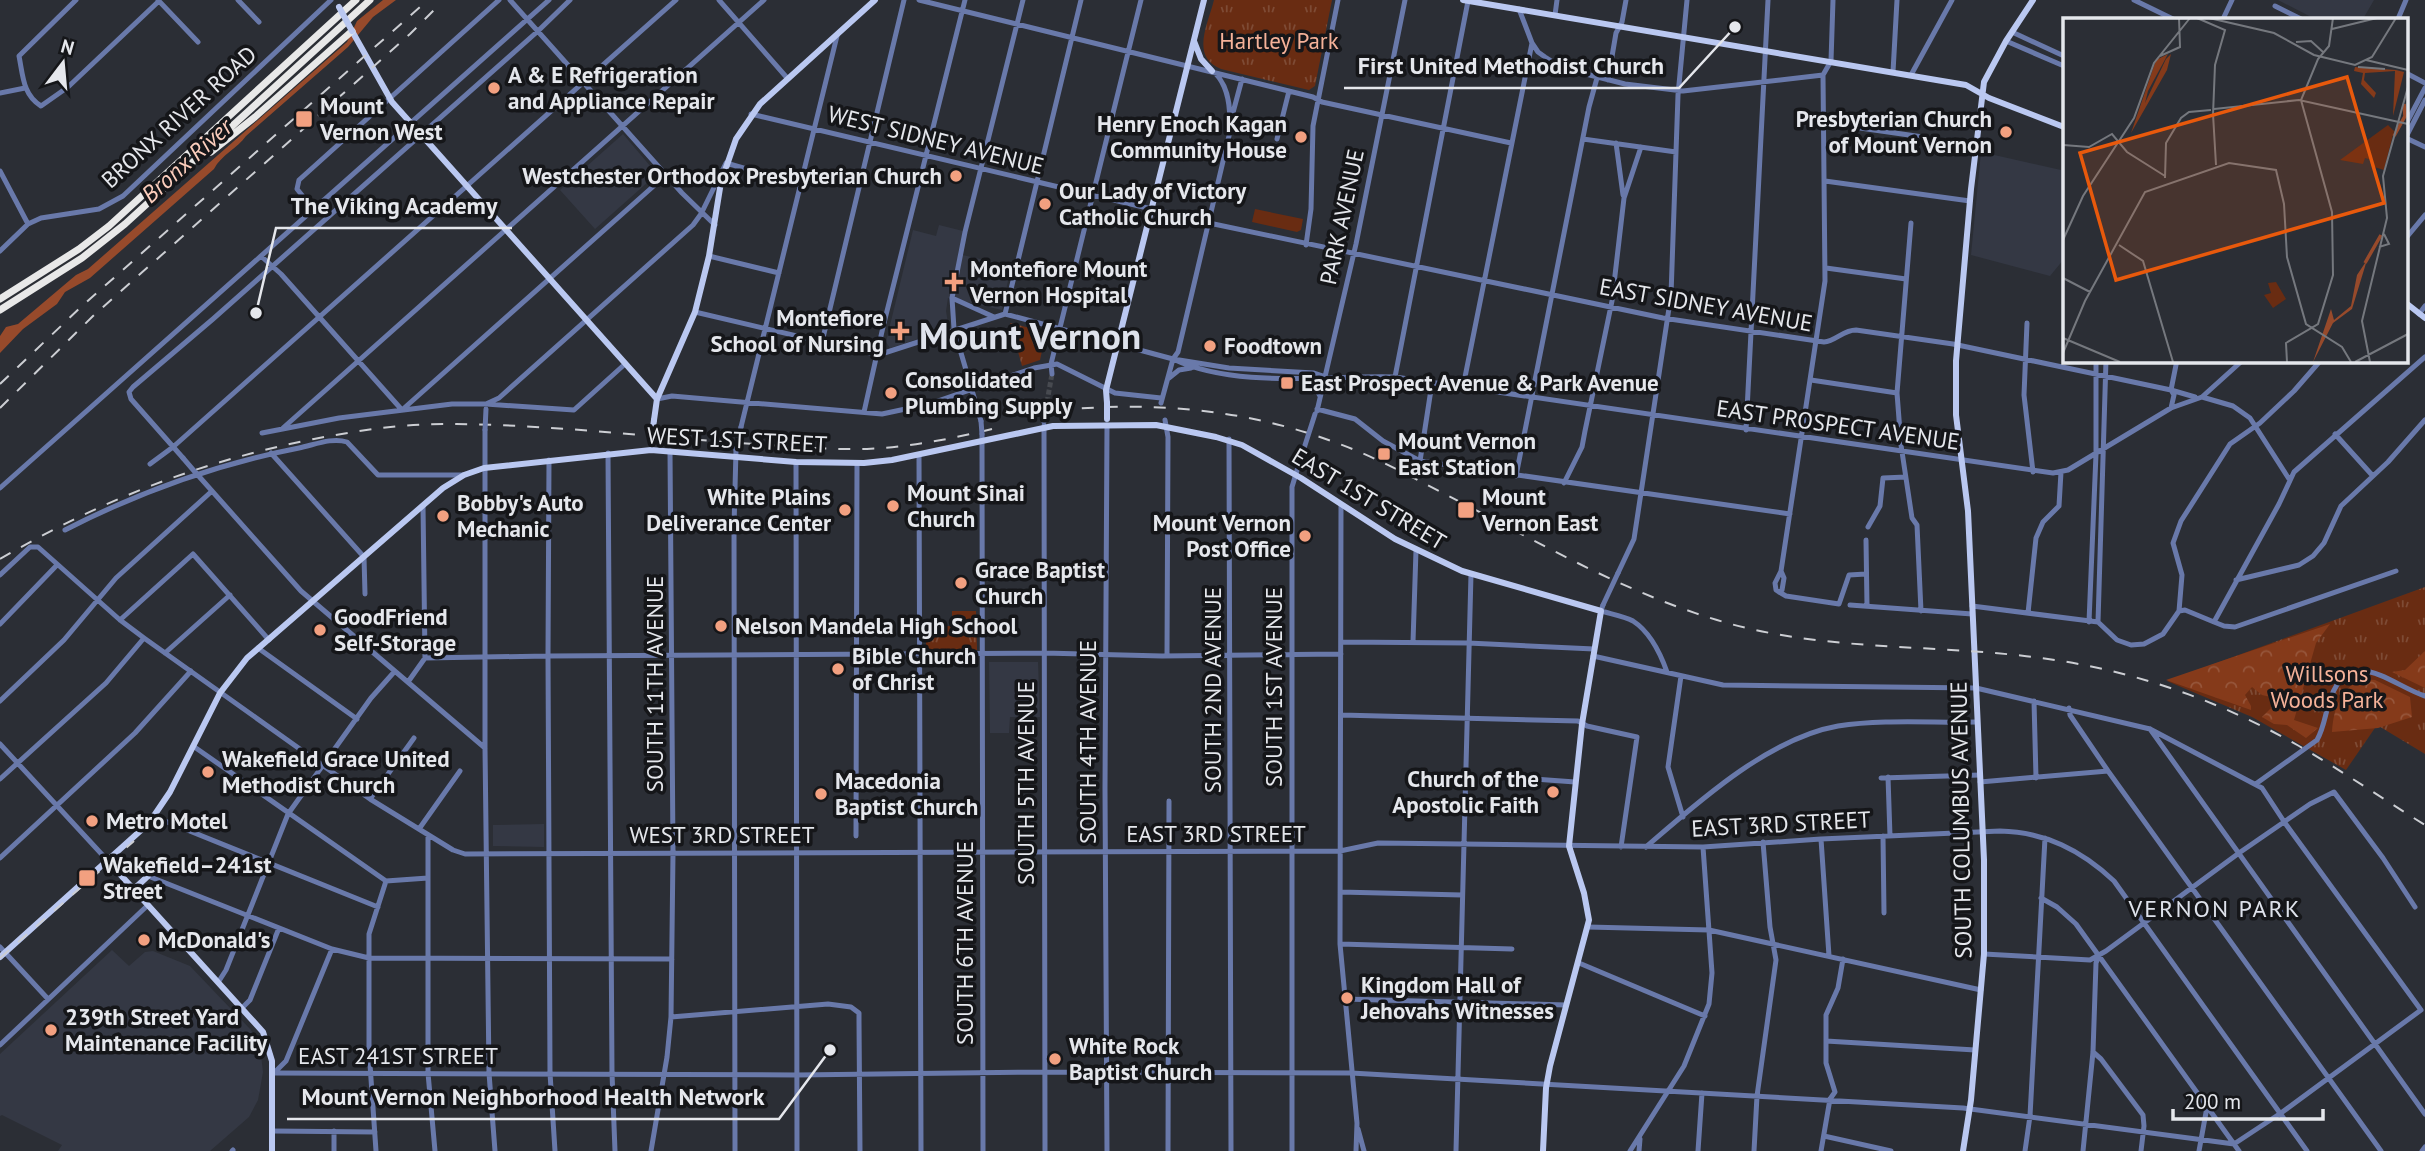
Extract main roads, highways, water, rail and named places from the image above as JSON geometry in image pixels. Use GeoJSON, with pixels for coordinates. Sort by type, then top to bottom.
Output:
{"type":"FeatureCollection","features":[{"type":"Feature","properties":{"kind":"highway"},"geometry":{"type":"LineString","coordinates":[[0,299],[71,254],[116,220],[356,0]]}},
{"type":"Feature","properties":{"kind":"highway"},"geometry":{"type":"LineString","coordinates":[[0,310],[97,247],[180,176],[370,0]]}},
{"type":"Feature","properties":{"kind":"highway"},"geometry":{"type":"LineString","coordinates":[[180,176],[228,140],[352,30]]}},
{"type":"Feature","properties":{"kind":"main road"},"geometry":{"type":"LineString","coordinates":[[651,450],[657,399],[695,312],[709,256],[726,163],[736,139],[751,114],[875,0]]}},
{"type":"Feature","properties":{"kind":"main road"},"geometry":{"type":"LineString","coordinates":[[1107,419],[1106,390],[1204,0]]}},
{"type":"Feature","properties":{"kind":"main road"},"geometry":{"type":"LineString","coordinates":[[1466,0],[1966,85],[2063,127]]}},
{"type":"Feature","properties":{"kind":"main road","name":"SOUTH COLUMBUS AVENUE"},"geometry":{"type":"LineString","coordinates":[[1963,1151],[1984,954],[1983,832],[1967,497],[1955,401],[1957,345],[1984,82],[2006,41],[2033,0]]}},
{"type":"Feature","properties":{"kind":"main road"},"geometry":{"type":"LineString","coordinates":[[338,4],[390,97],[410,124],[657,399]]}},
{"type":"Feature","properties":{"kind":"main road"},"geometry":{"type":"LineString","coordinates":[[1194,41],[1201,59],[1212,71]]}},
{"type":"Feature","properties":{"kind":"main road"},"geometry":{"type":"LineString","coordinates":[[2408,305],[2422,316]]}},
{"type":"Feature","properties":{"kind":"main road","name":"WEST 1ST STREET"},"geometry":{"type":"LineString","coordinates":[[1,952],[111,859],[155,817],[220,693],[234,673],[258,648],[443,488],[464,475],[484,468],[651,450],[735,454],[796,463],[857,463],[919,455],[1045,415],[1107,419]]}},
{"type":"Feature","properties":{"kind":"main road","name":"EAST 1ST STREET"},"geometry":{"type":"LineString","coordinates":[[1107,419],[1166,423],[1229,439],[1297,471],[1341,505],[1416,550],[1471,574],[1602,608],[1582,724],[1569,846],[1589,912],[1588,927],[1547,1082],[1543,1151]]}},
{"type":"Feature","properties":{"kind":"main road","name":"EAST 241ST STREET"},"geometry":{"type":"LineString","coordinates":[[111,859],[148,905],[243,1007],[265,1036],[271,1054],[272,1151]]}},
{"type":"Feature","properties":{"kind":"main road"},"geometry":{"type":"LineString","coordinates":[[134,889],[148,876]]}},
{"type":"Feature","properties":{"kind":"tunnel"},"geometry":{"type":"LineString","coordinates":[[1177,215],[1209,223]]}},
{"type":"Feature","properties":{"kind":"tunnel"},"geometry":{"type":"LineString","coordinates":[[1047,402],[1052,374]]}},
{"type":"Feature","properties":{"kind":"railway"},"geometry":{"type":"LineString","coordinates":[[0,384],[82,306],[428,0]]}},
{"type":"Feature","properties":{"kind":"railway"},"geometry":{"type":"LineString","coordinates":[[0,408],[93,316],[410,34],[438,6]]}},
{"type":"Feature","properties":{"kind":"railway"},"geometry":{"type":"LineString","coordinates":[[1034,413],[1148,407],[1186,409],[1261,420],[1361,453],[1611,579],[1717,620],[1799,638],[1840,643],[2048,659],[2146,680],[2209,702],[2270,730],[2425,825]]}},
{"type":"Feature","properties":{"kind":"railway"},"geometry":{"type":"LineString","coordinates":[[0,559],[76,519],[152,485],[271,448],[366,430],[420,425],[489,425],[849,449],[914,444],[992,429]]}},
{"type":"Feature","properties":{"kind":"railway"},"geometry":{"type":"LineString","coordinates":[[0,958],[134,841]]}},
{"type":"Feature","properties":{"kind":"place","name":"First United Methodist Church"},"geometry":{"type":"Point","coordinates":[1735,27]}},
{"type":"Feature","properties":{"kind":"place","name":"A & E Refrigeration and Appliance Repair"},"geometry":{"type":"Point","coordinates":[494,88]}},
{"type":"Feature","properties":{"kind":"place","name":"Mount Vernon West"},"geometry":{"type":"Point","coordinates":[304,119]}},
{"type":"Feature","properties":{"kind":"place","name":"Presbyterian Church of Mount Vernon"},"geometry":{"type":"Point","coordinates":[2006,132]}},
{"type":"Feature","properties":{"kind":"place","name":"Henry Enoch Kagan Community House"},"geometry":{"type":"Point","coordinates":[1301,137]}},
{"type":"Feature","properties":{"kind":"place","name":"Westchester Orthodox Presbyterian Church"},"geometry":{"type":"Point","coordinates":[956,176]}},
{"type":"Feature","properties":{"kind":"place","name":"Our Lady of Victory Catholic Church"},"geometry":{"type":"Point","coordinates":[1045,204]}},
{"type":"Feature","properties":{"kind":"place","name":"Montefiore Mount Vernon Hospital"},"geometry":{"type":"Point","coordinates":[954,282]}},
{"type":"Feature","properties":{"kind":"place","name":"The Viking Academy"},"geometry":{"type":"Point","coordinates":[256,313]}},
{"type":"Feature","properties":{"kind":"place","name":"Montefiore School of Nursing"},"geometry":{"type":"Point","coordinates":[900,331]}},
{"type":"Feature","properties":{"kind":"place","name":"Foodtown"},"geometry":{"type":"Point","coordinates":[1210,346]}},
{"type":"Feature","properties":{"kind":"place","name":"East Prospect Avenue & Park Avenue"},"geometry":{"type":"Point","coordinates":[1287,383]}},
{"type":"Feature","properties":{"kind":"place","name":"Consolidated Plumbing Supply"},"geometry":{"type":"Point","coordinates":[891,393]}},
{"type":"Feature","properties":{"kind":"place","name":"Mount Vernon East Station"},"geometry":{"type":"Point","coordinates":[1384,454]}},
{"type":"Feature","properties":{"kind":"place","name":"Mount Sinai Church"},"geometry":{"type":"Point","coordinates":[893,506]}},
{"type":"Feature","properties":{"kind":"place","name":"White Plains Deliverance Center"},"geometry":{"type":"Point","coordinates":[845,510]}},
{"type":"Feature","properties":{"kind":"place","name":"Mount Vernon East"},"geometry":{"type":"Point","coordinates":[1466,510]}},
{"type":"Feature","properties":{"kind":"place","name":"Bobby's Auto Mechanic"},"geometry":{"type":"Point","coordinates":[443,516]}},
{"type":"Feature","properties":{"kind":"place","name":"Mount Vernon Post Office"},"geometry":{"type":"Point","coordinates":[1305,536]}},
{"type":"Feature","properties":{"kind":"place","name":"Grace Baptist Church"},"geometry":{"type":"Point","coordinates":[961,583]}},
{"type":"Feature","properties":{"kind":"place","name":"Nelson Mandela High School"},"geometry":{"type":"Point","coordinates":[721,626]}},
{"type":"Feature","properties":{"kind":"place","name":"GoodFriend Self-Storage"},"geometry":{"type":"Point","coordinates":[320,630]}},
{"type":"Feature","properties":{"kind":"place","name":"Bible Church of Christ"},"geometry":{"type":"Point","coordinates":[838,669]}},
{"type":"Feature","properties":{"kind":"place","name":"Wakefield Grace United Methodist Church"},"geometry":{"type":"Point","coordinates":[208,772]}},
{"type":"Feature","properties":{"kind":"place","name":"Church of the Apostolic Faith"},"geometry":{"type":"Point","coordinates":[1553,792]}},
{"type":"Feature","properties":{"kind":"place","name":"Macedonia Baptist Church"},"geometry":{"type":"Point","coordinates":[821,794]}},
{"type":"Feature","properties":{"kind":"place","name":"Metro Motel"},"geometry":{"type":"Point","coordinates":[92,821]}},
{"type":"Feature","properties":{"kind":"place","name":"Wakefield–241st Street"},"geometry":{"type":"Point","coordinates":[87,878]}},
{"type":"Feature","properties":{"kind":"place","name":"McDonald's"},"geometry":{"type":"Point","coordinates":[144,940]}},
{"type":"Feature","properties":{"kind":"place","name":"Kingdom Hall of Jehovahs Witnesses"},"geometry":{"type":"Point","coordinates":[1347,998]}},
{"type":"Feature","properties":{"kind":"place","name":"239th Street Yard Maintenance Facility"},"geometry":{"type":"Point","coordinates":[51,1030]}},
{"type":"Feature","properties":{"kind":"place","name":"Mount Vernon Neighborhood Health Network"},"geometry":{"type":"Point","coordinates":[830,1050]}},
{"type":"Feature","properties":{"kind":"place","name":"White Rock Baptist Church"},"geometry":{"type":"Point","coordinates":[1055,1059]}},
{"type":"Feature","properties":{"kind":"district","name":"Mount Vernon"},"geometry":{"type":"Point","coordinates":[1030,336]}},
{"type":"Feature","properties":{"kind":"district","name":"VERNON PARK"},"geometry":{"type":"Point","coordinates":[2215,909]}},
{"type":"Feature","properties":{"kind":"park label","name":"Hartley Park"},"geometry":{"type":"Point","coordinates":[1279,41]}},
{"type":"Feature","properties":{"kind":"park label","name":"Willsons Woods Park"},"geometry":{"type":"Point","coordinates":[2327,687]}},
{"type":"Feature","properties":{"kind":"water label","name":"Bronx River"},"geometry":{"type":"Point","coordinates":[187,161]}}]}
